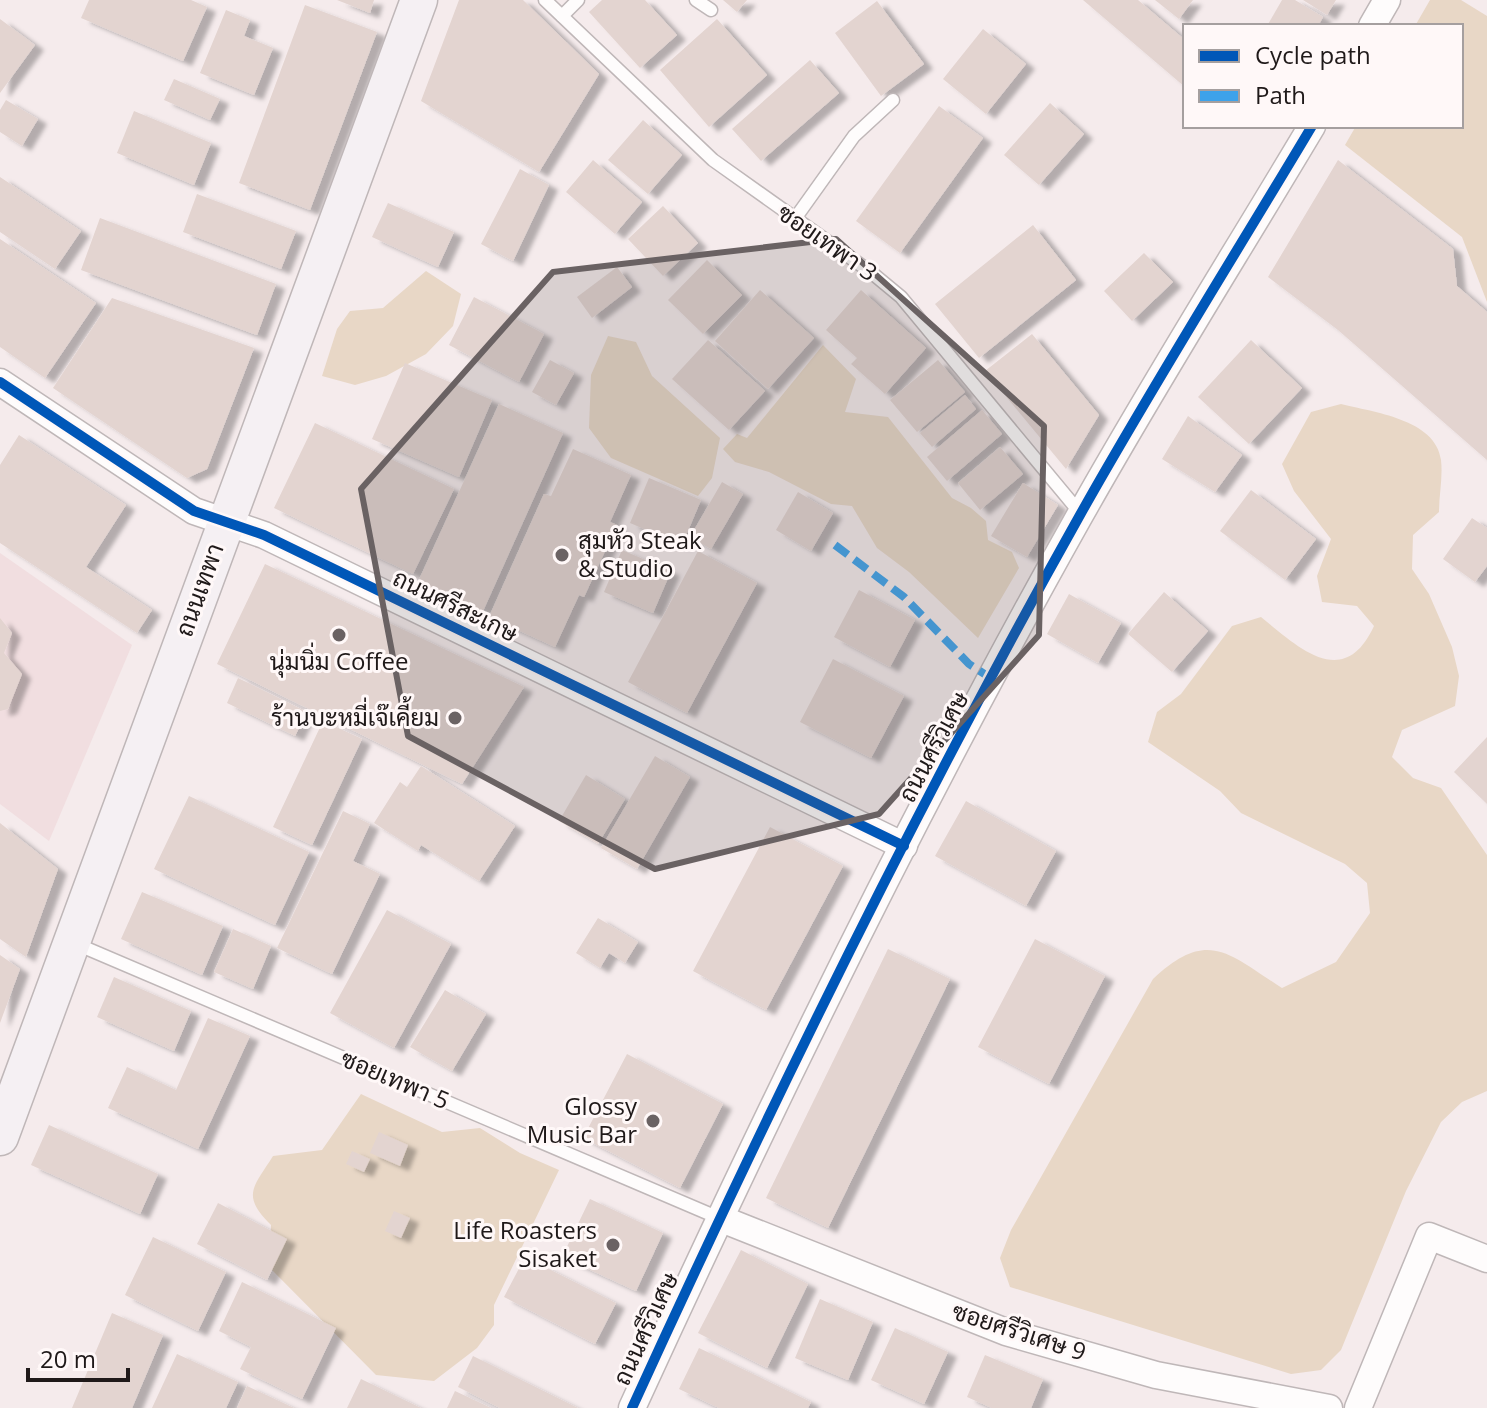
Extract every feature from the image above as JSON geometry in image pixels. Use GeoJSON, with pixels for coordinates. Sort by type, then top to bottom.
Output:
{"type":"FeatureCollection","features":[{"type":"Feature","properties":{"kind":"main road","name":"ถนนเทพา"},"geometry":{"type":"LineString","coordinates":[[0,1137],[419,0]]}},
{"type":"Feature","properties":{"kind":"street"},"geometry":{"type":"LineString","coordinates":[[1373,24],[1387,0]]}},
{"type":"Feature","properties":{"kind":"street","name":"ถนนศรีวิเศษ"},"geometry":{"type":"LineString","coordinates":[[632,1408],[719,1218],[904,846],[1081,514],[1311,128]]}},
{"type":"Feature","properties":{"kind":"street","name":"ถนนศรีสะเกษ"},"geometry":{"type":"LineString","coordinates":[[0,382],[194,511],[264,535],[904,846]]}},
{"type":"Feature","properties":{"kind":"street","name":"ซอยศรีวิเศษ 9"},"geometry":{"type":"LineString","coordinates":[[719,1218],[1006,1332],[1156,1375],[1329,1408]]}},
{"type":"Feature","properties":{"kind":"street"},"geometry":{"type":"LineString","coordinates":[[1358,1408],[1429,1236],[1487,1259]]}},
{"type":"Feature","properties":{"kind":"lane","name":"ซอยเทพา 3"},"geometry":{"type":"LineString","coordinates":[[545,0],[713,160],[901,297],[1081,514]]}},
{"type":"Feature","properties":{"kind":"lane"},"geometry":{"type":"LineString","coordinates":[[562,16],[578,0]]}},
{"type":"Feature","properties":{"kind":"lane"},"geometry":{"type":"LineString","coordinates":[[696,0],[711,10]]}},
{"type":"Feature","properties":{"kind":"lane"},"geometry":{"type":"LineString","coordinates":[[794,220],[854,136],[893,100]]}},
{"type":"Feature","properties":{"kind":"lane","name":"ซอยเทพา 5"},"geometry":{"type":"LineString","coordinates":[[71,942],[719,1218]]}},
{"type":"Feature","properties":{"kind":"highlighted area"},"geometry":{"type":"Polygon","coordinates":[[[836,239],[1044,426],[1039,635],[879,814],[655,869],[408,736],[361,489],[553,272],[836,239]]]}},
{"type":"Feature","properties":{"kind":"shaded area"},"geometry":{"type":"Polygon","coordinates":[[[1430,0],[1461,0],[1487,16],[1487,302],[1462,237],[1345,145],[1355,128],[1463,128],[1463,24],[1416,24],[1430,0]]]}},
{"type":"Feature","properties":{"kind":"shaded area"},"geometry":{"type":"Polygon","coordinates":[[[426,271],[461,294],[453,326],[426,354],[386,376],[355,385],[322,376],[337,329],[350,311],[383,308],[426,271]]]}},
{"type":"Feature","properties":{"kind":"shaded area"},"geometry":{"type":"Polygon","coordinates":[[[608,336],[636,342],[652,376],[720,438],[712,478],[698,496],[611,458],[589,428],[591,375],[608,336]]]}},
{"type":"Feature","properties":{"kind":"shaded area"},"geometry":{"type":"Polygon","coordinates":[[[823,345],[856,379],[845,412],[888,417],[952,498],[986,521],[988,540],[1012,552],[1019,568],[978,638],[909,572],[877,548],[852,506],[831,504],[769,472],[735,462],[723,449],[737,434],[747,438],[823,345]]]}},
{"type":"Feature","properties":{"kind":"shaded area"},"geometry":{"type":"Polygon","coordinates":[[[1341,404],[1385,414],[1415,426],[1437,446],[1441,460],[1439,512],[1413,535],[1412,569],[1429,594],[1452,647],[1459,676],[1455,706],[1402,730],[1392,757],[1413,778],[1441,788],[1487,855],[1487,1091],[1462,1102],[1441,1122],[1406,1191],[1341,1350],[1321,1370],[1291,1374],[1010,1287],[1000,1258],[1011,1230],[1153,979],[1172,963],[1204,950],[1232,956],[1282,988],[1336,962],[1370,913],[1367,883],[1345,864],[1241,813],[1220,791],[1148,742],[1157,712],[1181,694],[1232,626],[1261,617],[1306,651],[1320,658],[1335,660],[1349,656],[1362,646],[1374,626],[1357,606],[1322,602],[1317,576],[1331,539],[1294,491],[1282,464],[1311,412],[1341,404]]]}},
{"type":"Feature","properties":{"kind":"shaded area"},"geometry":{"type":"Polygon","coordinates":[[[0,553],[132,645],[49,841],[0,804],[0,553]]]}},
{"type":"Feature","properties":{"kind":"shaded area"},"geometry":{"type":"Polygon","coordinates":[[[361,1094],[442,1132],[480,1128],[520,1153],[559,1170],[494,1305],[494,1325],[477,1348],[434,1381],[376,1375],[270,1268],[271,1225],[253,1198],[256,1184],[273,1156],[322,1150],[361,1094]]]}},
{"type":"Feature","properties":{"kind":"building"},"geometry":{"type":"Polygon","coordinates":[[[89,0],[191,0],[207,7],[183,61],[81,18],[89,0]]]}},
{"type":"Feature","properties":{"kind":"building"},"geometry":{"type":"Polygon","coordinates":[[[337,0],[374,0],[370,13],[337,0]]]}},
{"type":"Feature","properties":{"kind":"building"},"geometry":{"type":"Polygon","coordinates":[[[459,0],[523,0],[599,74],[539,172],[421,101],[459,0]]]}},
{"type":"Feature","properties":{"kind":"building"},"geometry":{"type":"Polygon","coordinates":[[[602,0],[645,0],[677,35],[640,68],[589,12],[602,0]]]}},
{"type":"Feature","properties":{"kind":"building"},"geometry":{"type":"Polygon","coordinates":[[[723,0],[747,0],[737,12],[723,0]]]}},
{"type":"Feature","properties":{"kind":"building"},"geometry":{"type":"Polygon","coordinates":[[[1083,0],[1138,0],[1183,38],[1183,85],[1083,0]]]}},
{"type":"Feature","properties":{"kind":"building"},"geometry":{"type":"Polygon","coordinates":[[[1155,0],[1193,0],[1179,19],[1155,0]]]}},
{"type":"Feature","properties":{"kind":"building"},"geometry":{"type":"Polygon","coordinates":[[[1282,0],[1295,0],[1323,17],[1319,24],[1268,24],[1282,0]]]}},
{"type":"Feature","properties":{"kind":"building"},"geometry":{"type":"Polygon","coordinates":[[[1303,0],[1336,0],[1327,15],[1303,0]]]}},
{"type":"Feature","properties":{"kind":"building"},"geometry":{"type":"Polygon","coordinates":[[[877,1],[924,64],[881,96],[835,33],[877,1]]]}},
{"type":"Feature","properties":{"kind":"building"},"geometry":{"type":"Polygon","coordinates":[[[305,5],[377,32],[310,210],[239,183],[305,5]]]}},
{"type":"Feature","properties":{"kind":"building"},"geometry":{"type":"Polygon","coordinates":[[[226,10],[250,20],[244,36],[273,48],[254,95],[200,73],[226,10]]]}},
{"type":"Feature","properties":{"kind":"building"},"geometry":{"type":"Polygon","coordinates":[[[0,19],[35,45],[0,93],[0,19]]]}},
{"type":"Feature","properties":{"kind":"building"},"geometry":{"type":"Polygon","coordinates":[[[717,19],[767,75],[709,127],[660,70],[717,19]]]}},
{"type":"Feature","properties":{"kind":"building"},"geometry":{"type":"Polygon","coordinates":[[[983,29],[1026,64],[986,114],[943,79],[983,29]]]}},
{"type":"Feature","properties":{"kind":"building"},"geometry":{"type":"Polygon","coordinates":[[[810,60],[839,93],[761,161],[732,129],[810,60]]]}},
{"type":"Feature","properties":{"kind":"building"},"geometry":{"type":"Polygon","coordinates":[[[174,79],[220,99],[210,120],[164,100],[174,79]]]}},
{"type":"Feature","properties":{"kind":"building"},"geometry":{"type":"Polygon","coordinates":[[[6,100],[38,119],[22,146],[0,132],[0,110],[6,100]]]}},
{"type":"Feature","properties":{"kind":"building"},"geometry":{"type":"Polygon","coordinates":[[[1050,103],[1084,134],[1039,185],[1004,155],[1050,103]]]}},
{"type":"Feature","properties":{"kind":"building"},"geometry":{"type":"Polygon","coordinates":[[[939,106],[983,138],[900,253],[856,221],[939,106]]]}},
{"type":"Feature","properties":{"kind":"building"},"geometry":{"type":"Polygon","coordinates":[[[134,111],[211,143],[194,185],[117,153],[134,111]]]}},
{"type":"Feature","properties":{"kind":"building"},"geometry":{"type":"Polygon","coordinates":[[[643,120],[682,155],[648,194],[608,160],[643,120]]]}},
{"type":"Feature","properties":{"kind":"building"},"geometry":{"type":"Polygon","coordinates":[[[593,160],[642,202],[615,234],[566,192],[593,160]]]}},
{"type":"Feature","properties":{"kind":"building"},"geometry":{"type":"Polygon","coordinates":[[[1338,160],[1453,249],[1457,286],[1487,312],[1487,460],[1338,330],[1268,277],[1338,160]]]}},
{"type":"Feature","properties":{"kind":"building"},"geometry":{"type":"Polygon","coordinates":[[[520,169],[549,185],[513,261],[481,244],[520,169]]]}},
{"type":"Feature","properties":{"kind":"building"},"geometry":{"type":"Polygon","coordinates":[[[0,177],[81,231],[55,269],[0,232],[0,177]]]}},
{"type":"Feature","properties":{"kind":"building"},"geometry":{"type":"Polygon","coordinates":[[[197,194],[296,231],[281,269],[183,232],[197,194]]]}},
{"type":"Feature","properties":{"kind":"building"},"geometry":{"type":"Polygon","coordinates":[[[388,203],[454,232],[438,267],[372,237],[388,203]]]}},
{"type":"Feature","properties":{"kind":"building"},"geometry":{"type":"Polygon","coordinates":[[[663,206],[698,243],[663,276],[628,239],[663,206]]]}},
{"type":"Feature","properties":{"kind":"building"},"geometry":{"type":"Polygon","coordinates":[[[100,218],[276,284],[257,335],[81,270],[100,218]]]}},
{"type":"Feature","properties":{"kind":"building"},"geometry":{"type":"Polygon","coordinates":[[[1033,225],[1076,280],[979,358],[935,304],[1033,225]]]}},
{"type":"Feature","properties":{"kind":"building"},"geometry":{"type":"Polygon","coordinates":[[[0,239],[96,303],[45,378],[0,347],[0,239]]]}},
{"type":"Feature","properties":{"kind":"building"},"geometry":{"type":"Polygon","coordinates":[[[1144,253],[1173,282],[1132,321],[1104,291],[1144,253]]]}},
{"type":"Feature","properties":{"kind":"building"},"geometry":{"type":"Polygon","coordinates":[[[707,260],[742,295],[703,334],[668,300],[707,260]]]}},
{"type":"Feature","properties":{"kind":"building"},"geometry":{"type":"Polygon","coordinates":[[[617,267],[632,287],[592,318],[577,297],[617,267]]]}},
{"type":"Feature","properties":{"kind":"building"},"geometry":{"type":"Polygon","coordinates":[[[760,290],[814,338],[768,389],[715,341],[760,290]]]}},
{"type":"Feature","properties":{"kind":"building"},"geometry":{"type":"Polygon","coordinates":[[[861,290],[926,348],[885,394],[851,364],[857,358],[826,330],[861,290]]]}},
{"type":"Feature","properties":{"kind":"building"},"geometry":{"type":"Polygon","coordinates":[[[474,297],[544,334],[519,382],[449,345],[474,297]]]}},
{"type":"Feature","properties":{"kind":"building"},"geometry":{"type":"Polygon","coordinates":[[[112,298],[254,348],[207,469],[187,478],[53,388],[112,298]]]}},
{"type":"Feature","properties":{"kind":"building"},"geometry":{"type":"Polygon","coordinates":[[[1032,334],[1099,415],[1066,469],[985,371],[1032,334]]]}},
{"type":"Feature","properties":{"kind":"building"},"geometry":{"type":"Polygon","coordinates":[[[708,340],[765,391],[729,430],[672,379],[708,340]]]}},
{"type":"Feature","properties":{"kind":"building"},"geometry":{"type":"Polygon","coordinates":[[[1251,340],[1302,388],[1249,444],[1198,397],[1251,340]]]}},
{"type":"Feature","properties":{"kind":"building"},"geometry":{"type":"Polygon","coordinates":[[[550,360],[574,373],[556,405],[532,392],[550,360]]]}},
{"type":"Feature","properties":{"kind":"building"},"geometry":{"type":"Polygon","coordinates":[[[938,360],[965,392],[917,432],[890,400],[938,360]]]}},
{"type":"Feature","properties":{"kind":"building"},"geometry":{"type":"Polygon","coordinates":[[[405,363],[492,400],[459,477],[372,439],[405,363]]]}},
{"type":"Feature","properties":{"kind":"building"},"geometry":{"type":"Polygon","coordinates":[[[965,395],[976,409],[932,447],[920,433],[965,395]]]}},
{"type":"Feature","properties":{"kind":"building"},"geometry":{"type":"Polygon","coordinates":[[[499,404],[563,433],[483,611],[418,582],[499,404]]]}},
{"type":"Feature","properties":{"kind":"building"},"geometry":{"type":"Polygon","coordinates":[[[982,410],[1002,434],[947,481],[927,457],[982,410]]]}},
{"type":"Feature","properties":{"kind":"building"},"geometry":{"type":"Polygon","coordinates":[[[1188,416],[1242,455],[1215,492],[1162,459],[1188,416]]]}},
{"type":"Feature","properties":{"kind":"building"},"geometry":{"type":"Polygon","coordinates":[[[315,423],[454,489],[413,574],[274,508],[315,423]]]}},
{"type":"Feature","properties":{"kind":"building"},"geometry":{"type":"Polygon","coordinates":[[[19,435],[126,505],[86,567],[152,610],[137,633],[0,543],[0,465],[19,435]]]}},
{"type":"Feature","properties":{"kind":"building"},"geometry":{"type":"Polygon","coordinates":[[[1000,447],[1023,474],[980,510],[958,483],[1000,447]]]}},
{"type":"Feature","properties":{"kind":"building"},"geometry":{"type":"Polygon","coordinates":[[[573,449],[631,475],[610,522],[617,525],[584,597],[579,595],[555,647],[489,617],[544,494],[551,496],[573,449]]]}},
{"type":"Feature","properties":{"kind":"building"},"geometry":{"type":"Polygon","coordinates":[[[649,478],[701,500],[682,545],[630,523],[649,478]]]}},
{"type":"Feature","properties":{"kind":"building"},"geometry":{"type":"Polygon","coordinates":[[[722,482],[743,494],[711,549],[690,537],[722,482]]]}},
{"type":"Feature","properties":{"kind":"building"},"geometry":{"type":"Polygon","coordinates":[[[1023,483],[1058,505],[1027,557],[991,536],[1023,483]]]}},
{"type":"Feature","properties":{"kind":"building"},"geometry":{"type":"Polygon","coordinates":[[[1251,490],[1316,539],[1285,580],[1220,531],[1251,490]]]}},
{"type":"Feature","properties":{"kind":"building"},"geometry":{"type":"Polygon","coordinates":[[[798,492],[833,513],[811,551],[776,530],[798,492]]]}},
{"type":"Feature","properties":{"kind":"building"},"geometry":{"type":"Polygon","coordinates":[[[1472,518],[1487,528],[1487,566],[1475,582],[1443,559],[1472,518]]]}},
{"type":"Feature","properties":{"kind":"building"},"geometry":{"type":"Polygon","coordinates":[[[622,550],[671,571],[653,613],[604,592],[622,550]]]}},
{"type":"Feature","properties":{"kind":"building"},"geometry":{"type":"Polygon","coordinates":[[[698,551],[757,583],[687,713],[628,682],[698,551]]]}},
{"type":"Feature","properties":{"kind":"building"},"geometry":{"type":"Polygon","coordinates":[[[265,564],[524,687],[462,784],[217,664],[265,564]]]}},
{"type":"Feature","properties":{"kind":"building"},"geometry":{"type":"Polygon","coordinates":[[[859,590],[915,620],[890,667],[834,637],[859,590]]]}},
{"type":"Feature","properties":{"kind":"building"},"geometry":{"type":"Polygon","coordinates":[[[1164,592],[1208,631],[1172,672],[1128,634],[1164,592]]]}},
{"type":"Feature","properties":{"kind":"building"},"geometry":{"type":"Polygon","coordinates":[[[1069,594],[1121,623],[1098,663],[1047,634],[1069,594]]]}},
{"type":"Feature","properties":{"kind":"building"},"geometry":{"type":"Polygon","coordinates":[[[0,618],[12,633],[4,653],[22,674],[8,709],[0,711],[0,618]]]}},
{"type":"Feature","properties":{"kind":"building"},"geometry":{"type":"Polygon","coordinates":[[[833,659],[904,696],[871,758],[800,722],[833,659]]]}},
{"type":"Feature","properties":{"kind":"building"},"geometry":{"type":"Polygon","coordinates":[[[238,678],[307,712],[295,736],[227,703],[238,678]]]}},
{"type":"Feature","properties":{"kind":"building"},"geometry":{"type":"Polygon","coordinates":[[[323,721],[362,739],[312,845],[273,827],[323,721]]]}},
{"type":"Feature","properties":{"kind":"building"},"geometry":{"type":"Polygon","coordinates":[[[1487,737],[1487,804],[1454,772],[1487,737]]]}},
{"type":"Feature","properties":{"kind":"building"},"geometry":{"type":"Polygon","coordinates":[[[655,756],[690,777],[637,869],[601,848],[655,756]]]}},
{"type":"Feature","properties":{"kind":"building"},"geometry":{"type":"Polygon","coordinates":[[[421,766],[515,826],[479,881],[421,845],[418,851],[374,823],[400,782],[407,787],[421,766]]]}},
{"type":"Feature","properties":{"kind":"building"},"geometry":{"type":"Polygon","coordinates":[[[586,775],[625,799],[598,844],[559,821],[586,775]]]}},
{"type":"Feature","properties":{"kind":"building"},"geometry":{"type":"Polygon","coordinates":[[[189,796],[309,852],[275,925],[154,869],[189,796]]]}},
{"type":"Feature","properties":{"kind":"building"},"geometry":{"type":"Polygon","coordinates":[[[966,801],[1056,851],[1026,906],[935,856],[966,801]]]}},
{"type":"Feature","properties":{"kind":"building"},"geometry":{"type":"Polygon","coordinates":[[[343,811],[370,824],[353,861],[380,874],[332,974],[277,948],[343,811]]]}},
{"type":"Feature","properties":{"kind":"building"},"geometry":{"type":"Polygon","coordinates":[[[0,823],[58,869],[26,957],[0,939],[0,823]]]}},
{"type":"Feature","properties":{"kind":"building"},"geometry":{"type":"Polygon","coordinates":[[[770,827],[843,866],[766,1010],[693,971],[770,827]]]}},
{"type":"Feature","properties":{"kind":"building"},"geometry":{"type":"Polygon","coordinates":[[[142,892],[223,926],[202,975],[121,939],[142,892]]]}},
{"type":"Feature","properties":{"kind":"building"},"geometry":{"type":"Polygon","coordinates":[[[387,910],[451,944],[394,1048],[330,1013],[387,910]]]}},
{"type":"Feature","properties":{"kind":"building"},"geometry":{"type":"Polygon","coordinates":[[[598,918],[638,942],[625,963],[609,953],[600,968],[576,953],[598,918]]]}},
{"type":"Feature","properties":{"kind":"building"},"geometry":{"type":"Polygon","coordinates":[[[233,929],[271,946],[253,989],[214,972],[233,929]]]}},
{"type":"Feature","properties":{"kind":"building"},"geometry":{"type":"Polygon","coordinates":[[[1035,939],[1105,976],[1049,1084],[978,1047],[1035,939]]]}},
{"type":"Feature","properties":{"kind":"building"},"geometry":{"type":"Polygon","coordinates":[[[888,949],[950,979],[828,1228],[766,1198],[888,949]]]}},
{"type":"Feature","properties":{"kind":"building"},"geometry":{"type":"Polygon","coordinates":[[[0,955],[20,969],[0,1023],[0,955]]]}},
{"type":"Feature","properties":{"kind":"building"},"geometry":{"type":"Polygon","coordinates":[[[114,977],[191,1011],[174,1051],[97,1017],[114,977]]]}},
{"type":"Feature","properties":{"kind":"building"},"geometry":{"type":"Polygon","coordinates":[[[445,990],[486,1014],[452,1071],[410,1047],[445,990]]]}},
{"type":"Feature","properties":{"kind":"building"},"geometry":{"type":"Polygon","coordinates":[[[208,1018],[250,1036],[198,1149],[108,1108],[127,1067],[176,1090],[208,1018]]]}},
{"type":"Feature","properties":{"kind":"building","name":"Glossy Music Bar"},"geometry":{"type":"Polygon","coordinates":[[[627,1054],[723,1104],[680,1188],[583,1138],[627,1054]]]}},
{"type":"Feature","properties":{"kind":"building"},"geometry":{"type":"Polygon","coordinates":[[[49,1125],[158,1174],[140,1214],[31,1165],[49,1125]]]}},
{"type":"Feature","properties":{"kind":"building"},"geometry":{"type":"Polygon","coordinates":[[[379,1132],[408,1145],[400,1166],[370,1153],[379,1132]]]}},
{"type":"Feature","properties":{"kind":"building"},"geometry":{"type":"Polygon","coordinates":[[[352,1151],[370,1159],[364,1172],[346,1164],[352,1151]]]}},
{"type":"Feature","properties":{"kind":"building","name":"Life Roasters Sisaket"},"geometry":{"type":"Polygon","coordinates":[[[590,1199],[663,1233],[636,1291],[562,1257],[590,1199]]]}},
{"type":"Feature","properties":{"kind":"building"},"geometry":{"type":"Polygon","coordinates":[[[218,1203],[287,1239],[267,1280],[197,1244],[218,1203]]]}},
{"type":"Feature","properties":{"kind":"building"},"geometry":{"type":"Polygon","coordinates":[[[394,1211],[410,1218],[401,1238],[385,1231],[394,1211]]]}},
{"type":"Feature","properties":{"kind":"building"},"geometry":{"type":"Polygon","coordinates":[[[153,1237],[226,1272],[198,1331],[125,1295],[153,1237]]]}},
{"type":"Feature","properties":{"kind":"building"},"geometry":{"type":"Polygon","coordinates":[[[741,1250],[808,1284],[767,1368],[698,1333],[741,1250]]]}},
{"type":"Feature","properties":{"kind":"building"},"geometry":{"type":"Polygon","coordinates":[[[525,1257],[616,1303],[595,1344],[504,1297],[525,1257]]]}},
{"type":"Feature","properties":{"kind":"building"},"geometry":{"type":"Polygon","coordinates":[[[242,1282],[336,1328],[302,1399],[240,1369],[251,1347],[219,1331],[242,1282]]]}},
{"type":"Feature","properties":{"kind":"building"},"geometry":{"type":"Polygon","coordinates":[[[820,1299],[873,1322],[848,1380],[795,1358],[820,1299]]]}},
{"type":"Feature","properties":{"kind":"building"},"geometry":{"type":"Polygon","coordinates":[[[112,1313],[163,1335],[132,1408],[72,1408],[112,1313]]]}},
{"type":"Feature","properties":{"kind":"building"},"geometry":{"type":"Polygon","coordinates":[[[895,1328],[948,1352],[924,1404],[871,1380],[895,1328]]]}},
{"type":"Feature","properties":{"kind":"building"},"geometry":{"type":"Polygon","coordinates":[[[699,1348],[811,1402],[808,1408],[719,1408],[679,1389],[699,1348]]]}},
{"type":"Feature","properties":{"kind":"building"},"geometry":{"type":"Polygon","coordinates":[[[177,1354],[238,1382],[226,1408],[152,1408],[177,1354]]]}},
{"type":"Feature","properties":{"kind":"building"},"geometry":{"type":"Polygon","coordinates":[[[985,1355],[1043,1379],[1031,1408],[992,1408],[967,1397],[985,1355]]]}},
{"type":"Feature","properties":{"kind":"building"},"geometry":{"type":"Polygon","coordinates":[[[473,1356],[578,1408],[500,1408],[458,1387],[473,1356]]]}},
{"type":"Feature","properties":{"kind":"building"},"geometry":{"type":"Polygon","coordinates":[[[361,1379],[421,1408],[347,1408],[361,1379]]]}},
{"type":"Feature","properties":{"kind":"building"},"geometry":{"type":"Polygon","coordinates":[[[247,1386],[294,1408],[237,1408],[247,1386]]]}},
{"type":"Feature","properties":{"kind":"building"},"geometry":{"type":"Polygon","coordinates":[[[455,1391],[491,1408],[447,1408],[455,1391]]]}},
{"type":"Feature","properties":{"kind":"marked path"},"geometry":{"type":"LineString","coordinates":[[835,545],[904,597],[969,664],[992,679]]}},
{"type":"Feature","properties":{"kind":"cycle path"},"geometry":{"type":"LineString","coordinates":[[632,1408],[791,1069],[961,734],[1108,466],[1311,128]]}},
{"type":"Feature","properties":{"kind":"cycle path"},"geometry":{"type":"LineString","coordinates":[[0,382],[194,511],[264,535],[904,846]]}},
{"type":"Feature","properties":{"kind":"place","name":"สุมหัว Steak & Studio"},"geometry":{"type":"Point","coordinates":[562,555]}},
{"type":"Feature","properties":{"kind":"place","name":"นุ่มนิ่ม Coffee"},"geometry":{"type":"Point","coordinates":[339,635]}},
{"type":"Feature","properties":{"kind":"place","name":"ร้านบะหมี่เจ๊เคี้ยม"},"geometry":{"type":"Point","coordinates":[455,718]}},
{"type":"Feature","properties":{"kind":"place","name":"Glossy Music Bar"},"geometry":{"type":"Point","coordinates":[653,1121]}},
{"type":"Feature","properties":{"kind":"place","name":"Life Roasters Sisaket"},"geometry":{"type":"Point","coordinates":[613,1245]}}]}
